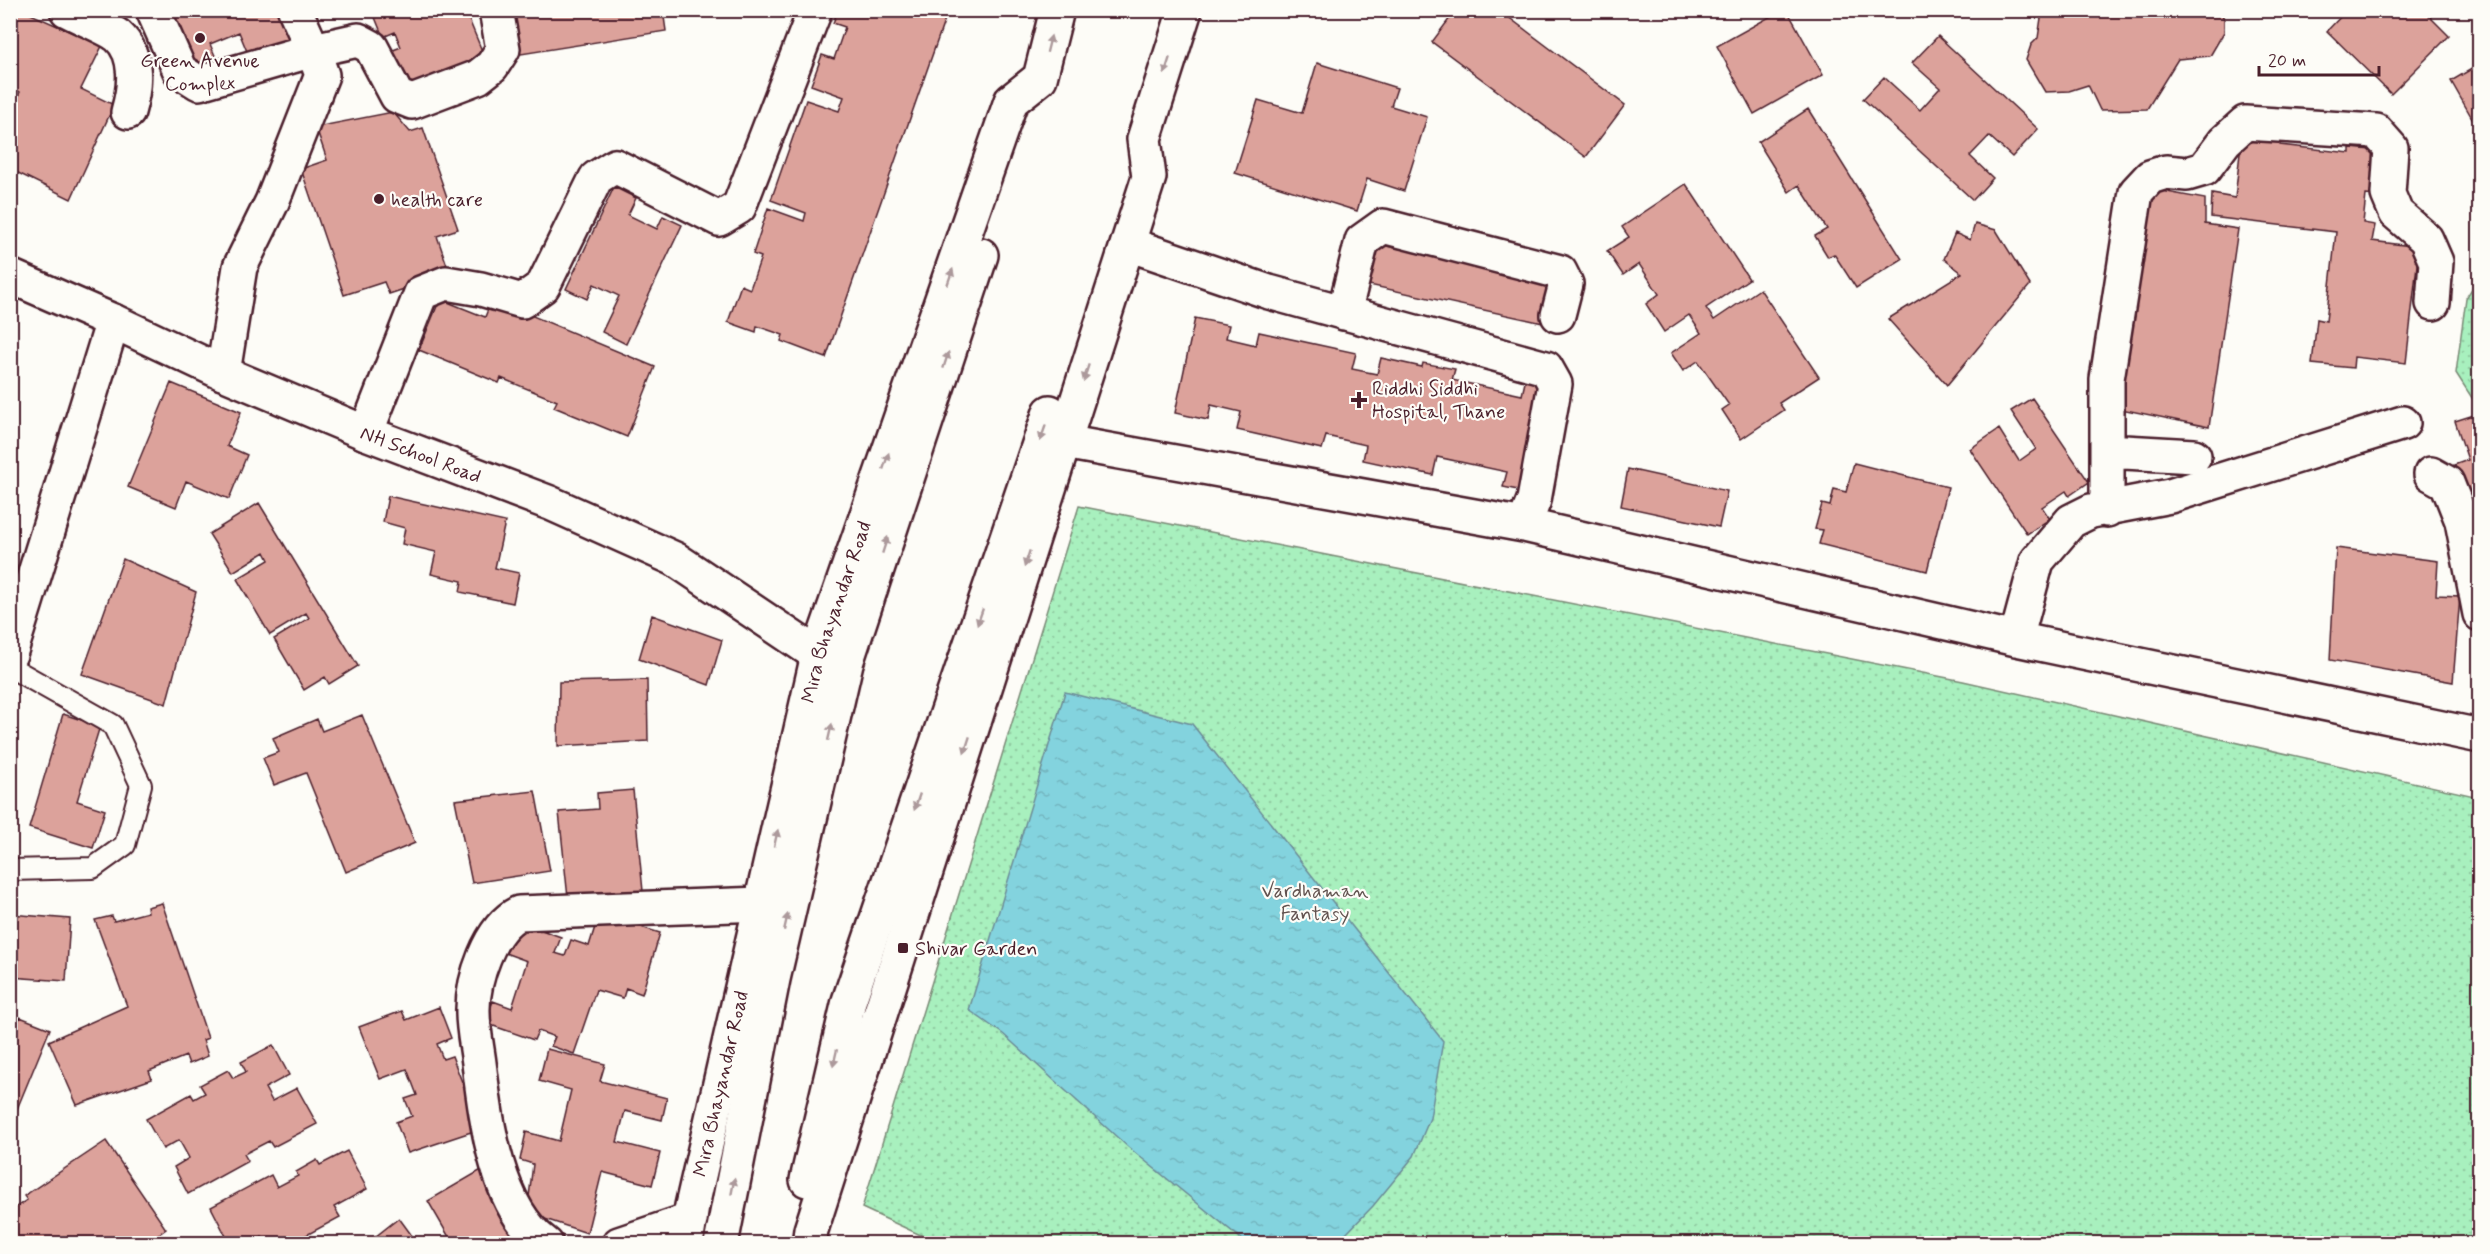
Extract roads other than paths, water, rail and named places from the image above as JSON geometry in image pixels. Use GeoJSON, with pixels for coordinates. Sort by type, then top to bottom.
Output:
{"type":"FeatureCollection","features":[{"type":"Feature","properties":{"kind":"street"},"geometry":{"type":"LineString","coordinates":[[67,10],[118,36],[130,55],[134,85],[128,112]]}},
{"type":"Feature","properties":{"kind":"street"},"geometry":{"type":"LineString","coordinates":[[153,10],[180,72],[199,83],[313,50],[358,40],[371,46],[397,96],[412,102],[478,77],[492,66],[503,49],[496,10]]}},
{"type":"Feature","properties":{"kind":"street"},"geometry":{"type":"LineString","coordinates":[[223,373],[240,267],[272,202],[322,75],[295,10]]}},
{"type":"Feature","properties":{"kind":"street"},"geometry":{"type":"LineString","coordinates":[[366,433],[421,293],[446,283],[481,289],[522,301],[543,286],[596,178],[615,166],[719,219],[739,207],[815,10]]}},
{"type":"Feature","properties":{"kind":"street"},"geometry":{"type":"LineString","coordinates":[[721,1244],[773,979],[846,663],[1040,78],[1057,10]]}},
{"type":"Feature","properties":{"kind":"street"},"geometry":{"type":"LineString","coordinates":[[792,1244],[849,1001],[1144,139],[1185,10]]}},
{"type":"Feature","properties":{"kind":"street","name":"Mira Bhayandar Road"},"geometry":{"type":"LineString","coordinates":[[688,1232],[818,655],[1011,100],[1040,78]]}},
{"type":"Feature","properties":{"kind":"street"},"geometry":{"type":"LineString","coordinates":[[2107,510],[2107,379],[2136,192],[2150,177],[2166,172],[2187,174],[2204,169],[2225,141],[2245,123],[2376,131],[2391,148],[2388,194],[2396,213],[2426,239],[2436,262],[2433,303]]}},
{"type":"Feature","properties":{"kind":"street"},"geometry":{"type":"LineString","coordinates":[[809,1244],[815,1218],[1149,177],[1144,139]]}},
{"type":"Feature","properties":{"kind":"street"},"geometry":{"type":"LineString","coordinates":[[1344,313],[1362,241],[1383,226],[1560,272],[1566,284],[1558,315]]}},
{"type":"Feature","properties":{"kind":"street"},"geometry":{"type":"LineString","coordinates":[[1128,244],[1269,292],[1546,368],[1555,384],[1534,500],[1524,525]]}},
{"type":"Feature","properties":{"kind":"street","name":"NH School Road"},"geometry":{"type":"LineString","coordinates":[[10,276],[223,373],[366,433],[550,503],[675,559],[818,655]]}},
{"type":"Feature","properties":{"kind":"street"},"geometry":{"type":"LineString","coordinates":[[10,654],[113,321]]}},
{"type":"Feature","properties":{"kind":"street"},"geometry":{"type":"LineString","coordinates":[[2016,639],[2037,561],[2071,521],[2091,511],[2107,510],[2170,496],[2403,423]]}},
{"type":"Feature","properties":{"kind":"street"},"geometry":{"type":"LineString","coordinates":[[1064,442],[1524,525],[2016,639],[2480,736]]}},
{"type":"Feature","properties":{"kind":"street"},"geometry":{"type":"LineString","coordinates":[[2107,451],[2181,455],[2170,496]]}},
{"type":"Feature","properties":{"kind":"street"},"geometry":{"type":"LineString","coordinates":[[2431,474],[2447,483],[2462,521],[2480,614]]}},
{"type":"Feature","properties":{"kind":"street"},"geometry":{"type":"LineString","coordinates":[[546,1244],[535,1236],[512,1203],[499,1171],[484,1102],[473,1011],[483,958],[497,933],[507,919],[519,913],[761,904]]}},
{"type":"Feature","properties":{"kind":"street"},"geometry":{"type":"LineString","coordinates":[[619,1244],[688,1232]]}},
{"type":"Feature","properties":{"kind":"lane"},"geometry":{"type":"LineString","coordinates":[[10,667],[113,725],[141,785],[124,844],[93,868],[10,870]]}},
{"type":"Feature","properties":{"kind":"water"},"geometry":{"type":"Polygon","coordinates":[[[1065,692],[1192,724],[1443,1041],[1430,1118],[1414,1156],[1373,1206],[1341,1239],[1328,1243],[1253,1244],[1244,1241],[1128,1147],[1003,1034],[969,1010],[1065,692]]]}},
{"type":"Feature","properties":{"kind":"place","name":"Green Avenue Complex"},"geometry":{"type":"Point","coordinates":[200,38]}},
{"type":"Feature","properties":{"kind":"place","name":"health care"},"geometry":{"type":"Point","coordinates":[379,199]}},
{"type":"Feature","properties":{"kind":"place","name":"Riddhi Siddhi Hospital, Thane"},"geometry":{"type":"Point","coordinates":[1359,400]}},
{"type":"Feature","properties":{"kind":"place","name":"Shivar Garden"},"geometry":{"type":"Point","coordinates":[903,948]}},
{"type":"Feature","properties":{"kind":"park label","name":"Vardhaman Fantasy"},"geometry":{"type":"Point","coordinates":[1315,902]}}]}
